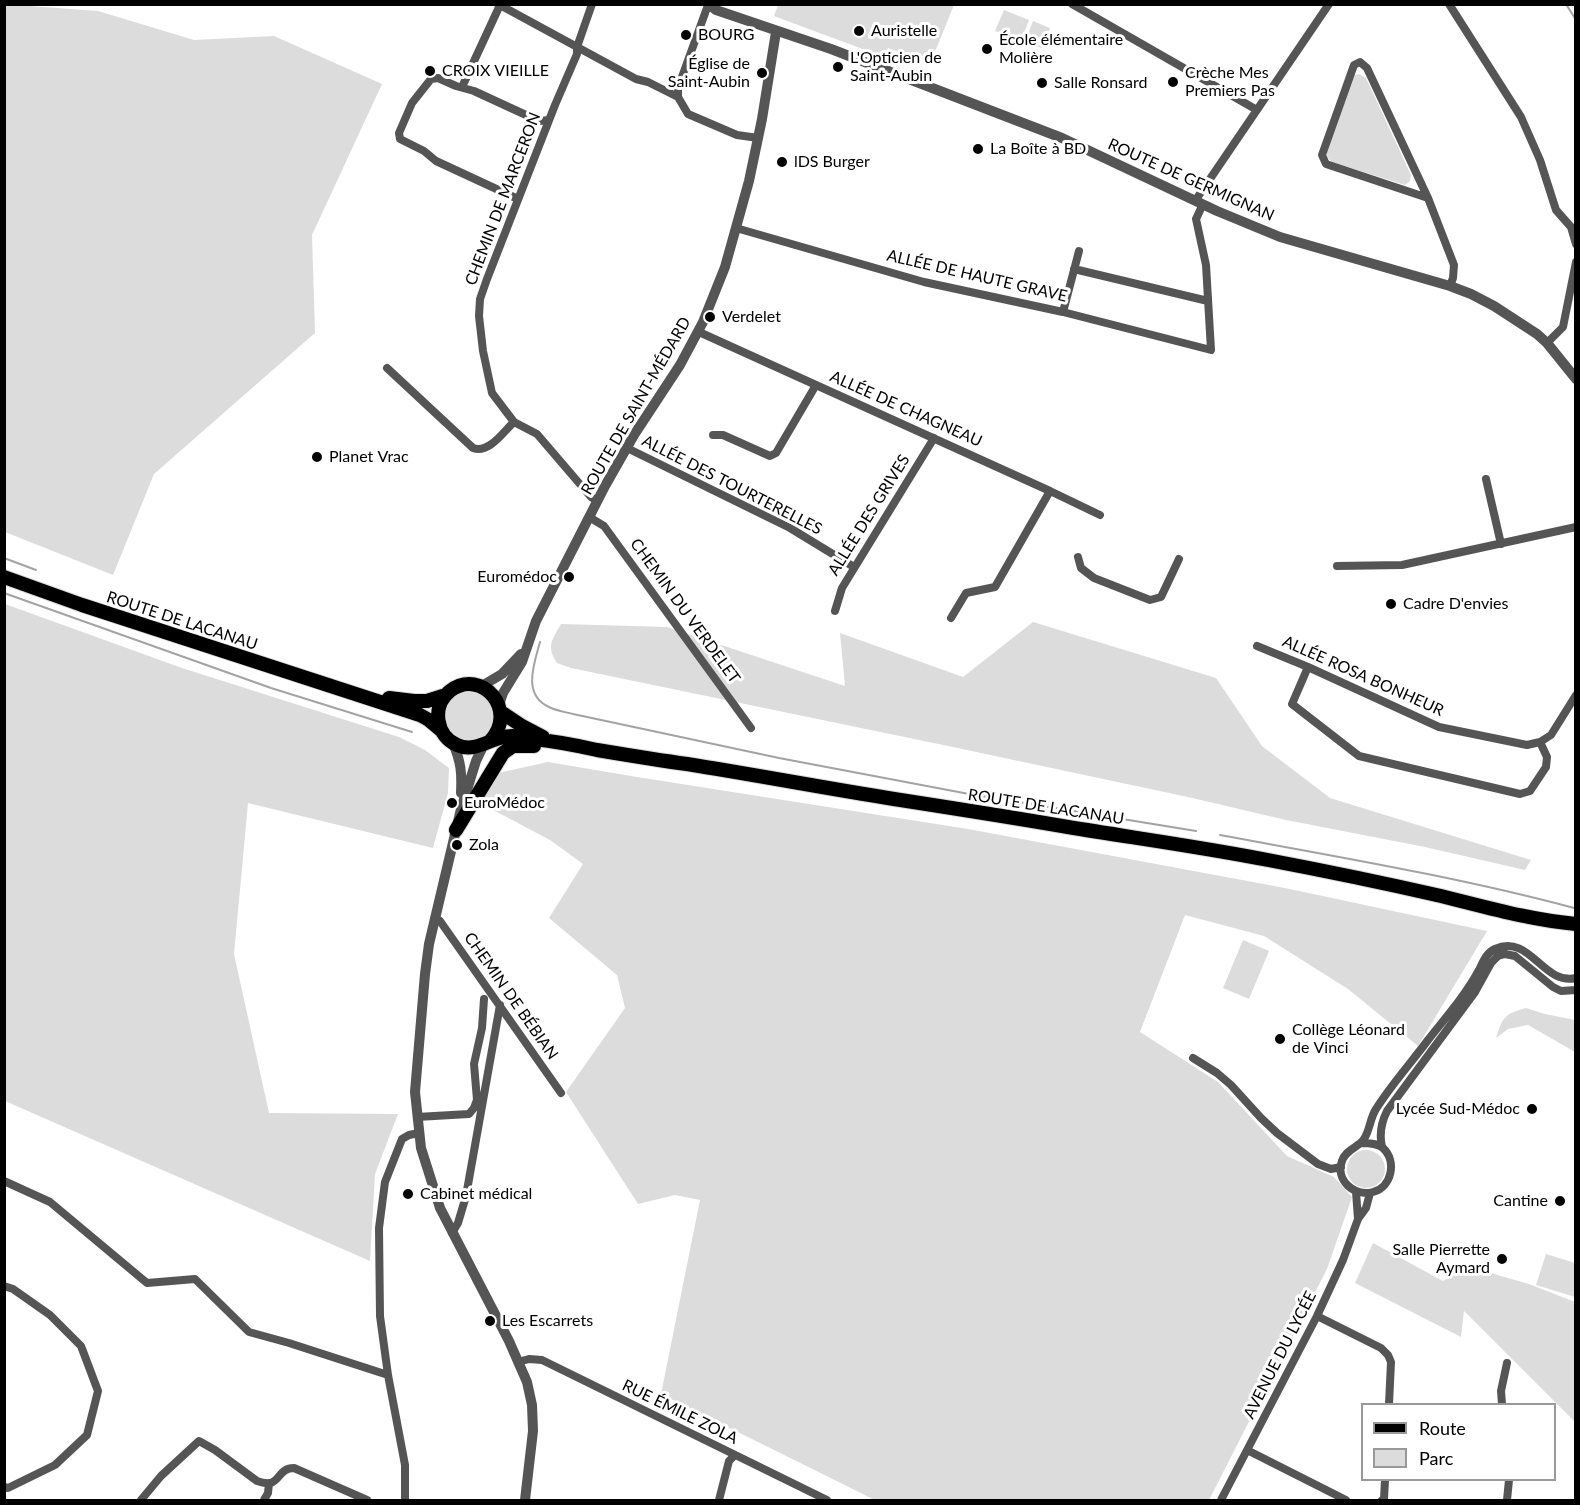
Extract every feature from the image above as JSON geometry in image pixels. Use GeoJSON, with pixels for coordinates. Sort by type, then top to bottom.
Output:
{"type":"FeatureCollection","features":[{"type":"Feature","properties":{"kind":"main road","name":"ROUTE DE LACANAU"},"geometry":{"type":"LineString","coordinates":[[4,577],[94,609],[420,715],[441,730],[446,738],[461,747],[470,748],[500,736],[510,735],[547,740],[1267,860],[1420,891],[1538,919],[1575,924]]}},
{"type":"Feature","properties":{"kind":"main road","name":"ROUTE DE LACANAU"},"geometry":{"type":"LineString","coordinates":[[351,692],[427,701],[446,695],[458,687],[466,685],[480,687],[491,694],[500,709],[522,726],[547,740]]}},
{"type":"Feature","properties":{"kind":"main road"},"geometry":{"type":"LineString","coordinates":[[441,730],[438,713],[446,695]]}},
{"type":"Feature","properties":{"kind":"main road"},"geometry":{"type":"LineString","coordinates":[[487,742],[499,728],[500,709]]}},
{"type":"Feature","properties":{"kind":"main road"},"geometry":{"type":"LineString","coordinates":[[456,830],[498,759],[508,748],[522,745],[570,751],[626,754]]}},
{"type":"Feature","properties":{"kind":"main road","name":"ROUTE DE LACANAU"},"geometry":{"type":"LineString","coordinates":[[1538,919],[1575,934]]}},
{"type":"Feature","properties":{"kind":"street","name":"CHEMIN DE MARCERON"},"geometry":{"type":"LineString","coordinates":[[592,4],[577,47],[577,54],[487,279],[480,299],[478,316],[492,393],[514,422],[537,434],[591,497],[597,501]]}},
{"type":"Feature","properties":{"kind":"street"},"geometry":{"type":"LineString","coordinates":[[1072,4],[1257,110]]}},
{"type":"Feature","properties":{"kind":"street"},"geometry":{"type":"LineString","coordinates":[[1074,269],[1208,301],[1206,266],[1196,219],[1199,202],[1257,110],[1329,4]]}},
{"type":"Feature","properties":{"kind":"street"},"geometry":{"type":"LineString","coordinates":[[1449,4],[1521,117],[1540,160],[1556,210],[1571,227],[1575,244]]}},
{"type":"Feature","properties":{"kind":"street"},"geometry":{"type":"LineString","coordinates":[[462,87],[499,5],[636,79],[648,82],[678,97]]}},
{"type":"Feature","properties":{"kind":"street"},"geometry":{"type":"LineString","coordinates":[[758,138],[736,135],[688,114],[678,97],[678,88],[708,5],[776,32]]}},
{"type":"Feature","properties":{"kind":"street","name":"ROUTE DE SAINT-MÉDARD"},"geometry":{"type":"LineString","coordinates":[[500,709],[503,693],[522,662],[536,621],[597,501],[699,332],[725,267],[749,181],[776,32]]}},
{"type":"Feature","properties":{"kind":"street","name":"ROUTE DE GERMIGNAN"},"geometry":{"type":"LineString","coordinates":[[776,32],[831,49],[1062,138],[1280,237],[1471,294],[1537,334],[1547,343],[1575,380]]}},
{"type":"Feature","properties":{"kind":"street"},"geometry":{"type":"LineString","coordinates":[[1428,198],[1326,164],[1322,155],[1354,64],[1360,62],[1367,68],[1428,198],[1454,265],[1450,286]]}},
{"type":"Feature","properties":{"kind":"street"},"geometry":{"type":"LineString","coordinates":[[518,199],[436,161],[424,151],[400,139],[399,133],[412,103],[431,79],[438,78],[474,91],[539,121],[549,120]]}},
{"type":"Feature","properties":{"kind":"street"},"geometry":{"type":"LineString","coordinates":[[1571,227],[1575,217]]}},
{"type":"Feature","properties":{"kind":"street","name":"ALLÉE DE HAUTE GRAVE"},"geometry":{"type":"LineString","coordinates":[[736,228],[924,282],[1063,312],[1211,350],[1208,301]]}},
{"type":"Feature","properties":{"kind":"street"},"geometry":{"type":"LineString","coordinates":[[1063,312],[1079,251]]}},
{"type":"Feature","properties":{"kind":"street"},"geometry":{"type":"LineString","coordinates":[[1547,343],[1563,327],[1575,262]]}},
{"type":"Feature","properties":{"kind":"street","name":"ALLÉE DE CHAGNEAU"},"geometry":{"type":"LineString","coordinates":[[699,332],[1100,515]]}},
{"type":"Feature","properties":{"kind":"street"},"geometry":{"type":"LineString","coordinates":[[387,368],[472,448],[477,450],[491,445],[514,422]]}},
{"type":"Feature","properties":{"kind":"street"},"geometry":{"type":"LineString","coordinates":[[713,435],[723,435],[770,456],[776,453],[816,385]]}},
{"type":"Feature","properties":{"kind":"street","name":"ALLÉE DES GRIVES"},"geometry":{"type":"LineString","coordinates":[[835,611],[842,588],[854,567],[934,438]]}},
{"type":"Feature","properties":{"kind":"street","name":"ALLÉE DES TOURTERELLES"},"geometry":{"type":"LineString","coordinates":[[627,448],[790,528],[854,567]]}},
{"type":"Feature","properties":{"kind":"street"},"geometry":{"type":"LineString","coordinates":[[1486,479],[1501,544]]}},
{"type":"Feature","properties":{"kind":"street"},"geometry":{"type":"LineString","coordinates":[[951,618],[966,593],[995,587],[1050,491]]}},
{"type":"Feature","properties":{"kind":"street","name":"CHEMIN DU VERDELET"},"geometry":{"type":"LineString","coordinates":[[589,517],[604,526],[752,728]]}},
{"type":"Feature","properties":{"kind":"street"},"geometry":{"type":"LineString","coordinates":[[1337,566],[1402,565],[1575,527]]}},
{"type":"Feature","properties":{"kind":"street"},"geometry":{"type":"LineString","coordinates":[[1078,556],[1081,568],[1094,578],[1150,600],[1161,597],[1179,559]]}},
{"type":"Feature","properties":{"kind":"street","name":"ALLÉE ROSA BONHEUR"},"geometry":{"type":"LineString","coordinates":[[1257,646],[1439,727],[1527,745],[1540,742]]}},
{"type":"Feature","properties":{"kind":"street","name":"ROUTE DE SAINT-MÉDARD"},"geometry":{"type":"LineString","coordinates":[[480,687],[502,674],[526,647]]}},
{"type":"Feature","properties":{"kind":"street"},"geometry":{"type":"LineString","coordinates":[[1308,667],[1292,704],[1359,756],[1520,794],[1530,791],[1546,766],[1547,757],[1540,742],[1551,735],[1575,694]]}},
{"type":"Feature","properties":{"kind":"street"},"geometry":{"type":"LineString","coordinates":[[487,742],[476,761],[461,809],[435,918],[425,974],[415,1092],[421,1148],[437,1199],[527,1382],[533,1414],[533,1434],[525,1500]]}},
{"type":"Feature","properties":{"kind":"street"},"geometry":{"type":"LineString","coordinates":[[453,743],[460,759],[462,774],[461,809]]}},
{"type":"Feature","properties":{"kind":"street","name":"CHEMIN DE BÉBIAN"},"geometry":{"type":"LineString","coordinates":[[435,918],[440,921],[561,1093]]}},
{"type":"Feature","properties":{"kind":"street"},"geometry":{"type":"LineString","coordinates":[[1361,1143],[1372,1143],[1382,1148],[1390,1159],[1392,1171],[1382,1187],[1370,1193],[1356,1192],[1344,1182],[1341,1167],[1345,1155],[1365,1138],[1376,1110],[1465,993],[1491,951],[1507,946],[1520,948],[1557,976],[1575,978]]}},
{"type":"Feature","properties":{"kind":"street"},"geometry":{"type":"LineString","coordinates":[[1382,1148],[1381,1128],[1387,1111],[1475,992],[1494,959],[1505,954],[1515,956],[1552,987],[1561,991],[1575,990]]}},
{"type":"Feature","properties":{"kind":"street"},"geometry":{"type":"LineString","coordinates":[[417,1117],[469,1114],[474,1108],[477,1100],[474,1064],[482,1028],[484,999]]}},
{"type":"Feature","properties":{"kind":"street"},"geometry":{"type":"LineString","coordinates":[[452,1233],[458,1223],[466,1196],[500,1005]]}},
{"type":"Feature","properties":{"kind":"street"},"geometry":{"type":"LineString","coordinates":[[1193,1058],[1232,1085],[1261,1118],[1318,1164],[1331,1169],[1341,1167]]}},
{"type":"Feature","properties":{"kind":"street"},"geometry":{"type":"LineString","coordinates":[[405,1500],[405,1465],[388,1375],[380,1316],[379,1228],[385,1182],[402,1139],[419,1133]]}},
{"type":"Feature","properties":{"kind":"street"},"geometry":{"type":"LineString","coordinates":[[4,1181],[50,1202],[147,1283],[195,1279],[249,1332],[388,1375]]}},
{"type":"Feature","properties":{"kind":"street","name":"AVENUE DU LYCÉE"},"geometry":{"type":"LineString","coordinates":[[1356,1192],[1358,1219]]}},
{"type":"Feature","properties":{"kind":"street","name":"AVENUE DU LYCÉE"},"geometry":{"type":"LineString","coordinates":[[1221,1500],[1317,1316],[1344,1260],[1370,1193]]}},
{"type":"Feature","properties":{"kind":"street"},"geometry":{"type":"LineString","coordinates":[[4,1286],[13,1289],[50,1316],[81,1346],[98,1391],[87,1435],[55,1466],[8,1488],[4,1487]]}},
{"type":"Feature","properties":{"kind":"street"},"geometry":{"type":"LineString","coordinates":[[1317,1316],[1381,1348],[1388,1355],[1391,1362],[1389,1403]]}},
{"type":"Feature","properties":{"kind":"street","name":"RUE ÉMILE ZOLA"},"geometry":{"type":"LineString","coordinates":[[518,1362],[529,1359],[542,1360],[827,1500]]}},
{"type":"Feature","properties":{"kind":"street"},"geometry":{"type":"LineString","coordinates":[[1502,1403],[1501,1391],[1507,1363]]}},
{"type":"Feature","properties":{"kind":"street"},"geometry":{"type":"LineString","coordinates":[[141,1500],[161,1476],[199,1441],[263,1484],[277,1480],[283,1471],[294,1468],[367,1500]]}},
{"type":"Feature","properties":{"kind":"street"},"geometry":{"type":"LineString","coordinates":[[1247,1450],[1346,1500]]}},
{"type":"Feature","properties":{"kind":"street"},"geometry":{"type":"LineString","coordinates":[[719,1500],[729,1461],[735,1455]]}},
{"type":"Feature","properties":{"kind":"street"},"geometry":{"type":"LineString","coordinates":[[1382,1500],[1384,1481]]}},
{"type":"Feature","properties":{"kind":"street"},"geometry":{"type":"LineString","coordinates":[[1507,1500],[1509,1481]]}},
{"type":"Feature","properties":{"kind":"street"},"geometry":{"type":"LineString","coordinates":[[265,1498],[269,1483]]}},
{"type":"Feature","properties":{"kind":"green space"},"geometry":{"type":"Polygon","coordinates":[[[778,4],[954,5],[930,64],[888,48],[884,57],[774,16],[778,4]]]}},
{"type":"Feature","properties":{"kind":"green space"},"geometry":{"type":"Polygon","coordinates":[[[4,5],[98,11],[194,40],[274,36],[382,84],[312,235],[315,333],[154,474],[113,575],[5,532],[4,5]]]}},
{"type":"Feature","properties":{"kind":"green space"},"geometry":{"type":"Polygon","coordinates":[[[1004,10],[1029,20],[1021,41],[995,31],[1004,10]]]}},
{"type":"Feature","properties":{"kind":"green space"},"geometry":{"type":"Polygon","coordinates":[[[1033,21],[1050,28],[1042,48],[1025,42],[1033,21]]]}},
{"type":"Feature","properties":{"kind":"green space"},"geometry":{"type":"Polygon","coordinates":[[[1359,74],[1366,78],[1411,175],[1410,181],[1405,185],[1332,162],[1328,158],[1326,152],[1354,75],[1359,74]]]}},
{"type":"Feature","properties":{"kind":"green space"},"geometry":{"type":"Polygon","coordinates":[[[5,604],[182,668],[399,737],[425,750],[449,768],[448,793],[433,848],[248,803],[234,954],[269,1113],[398,1114],[375,1174],[370,1261],[5,1101],[5,604]]]}},
{"type":"Feature","properties":{"kind":"green space"},"geometry":{"type":"Polygon","coordinates":[[[1033,622],[1216,678],[1262,746],[1330,798],[1531,860],[1525,870],[571,668],[557,663],[551,647],[561,624],[667,627],[845,686],[840,633],[963,677],[1033,622]]]}},
{"type":"Feature","properties":{"kind":"green space"},"geometry":{"type":"Polygon","coordinates":[[[469,690],[479,692],[487,698],[493,706],[495,716],[493,726],[487,734],[479,740],[469,742],[459,740],[451,734],[445,726],[443,716],[445,706],[451,698],[459,692],[469,690]]]}},
{"type":"Feature","properties":{"kind":"green space"},"geometry":{"type":"Polygon","coordinates":[[[548,762],[968,829],[1285,888],[1487,931],[1418,1046],[1348,989],[1264,936],[1185,915],[1140,1032],[1218,1082],[1287,1156],[1334,1177],[1352,1197],[1327,1269],[1209,1500],[875,1500],[661,1394],[700,1200],[675,1195],[638,1204],[566,1092],[625,1008],[617,975],[549,918],[583,864],[550,840],[480,803],[498,773],[548,762]]]}},
{"type":"Feature","properties":{"kind":"green space"},"geometry":{"type":"Polygon","coordinates":[[[1243,940],[1269,951],[1249,999],[1223,988],[1243,940]]]}},
{"type":"Feature","properties":{"kind":"green space"},"geometry":{"type":"Polygon","coordinates":[[[1526,1008],[1575,1020],[1575,1052],[1528,1025],[1508,1029],[1496,1038],[1505,1017],[1526,1008]]]}},
{"type":"Feature","properties":{"kind":"green space"},"geometry":{"type":"Polygon","coordinates":[[[1366,1150],[1380,1155],[1385,1169],[1380,1183],[1366,1188],[1352,1183],[1347,1169],[1352,1155],[1366,1150]]]}},
{"type":"Feature","properties":{"kind":"green space"},"geometry":{"type":"Polygon","coordinates":[[[1373,1243],[1443,1281],[1466,1266],[1529,1284],[1575,1302],[1575,1422],[1464,1311],[1461,1337],[1355,1283],[1373,1243]]]}},
{"type":"Feature","properties":{"kind":"green space"},"geometry":{"type":"Polygon","coordinates":[[[1546,1254],[1575,1263],[1575,1297],[1536,1285],[1546,1254]]]}},
{"type":"Feature","properties":{"kind":"waterway"},"geometry":{"type":"LineString","coordinates":[[1566,4],[1576,20]]}},
{"type":"Feature","properties":{"kind":"waterway"},"geometry":{"type":"LineString","coordinates":[[4,558],[36,570]]}},
{"type":"Feature","properties":{"kind":"waterway"},"geometry":{"type":"LineString","coordinates":[[4,593],[271,688],[412,732]]}},
{"type":"Feature","properties":{"kind":"waterway"},"geometry":{"type":"LineString","coordinates":[[540,642],[532,678],[535,695],[541,702],[558,710],[779,758],[969,794],[1196,831]]}},
{"type":"Feature","properties":{"kind":"waterway"},"geometry":{"type":"LineString","coordinates":[[1220,835],[1442,877],[1574,908]]}},
{"type":"Feature","properties":{"kind":"place","name":"Auristelle"},"geometry":{"type":"Point","coordinates":[859,31]}},
{"type":"Feature","properties":{"kind":"place","name":"BOURG"},"geometry":{"type":"Point","coordinates":[686,35]}},
{"type":"Feature","properties":{"kind":"place","name":"École élémentaire Molière"},"geometry":{"type":"Point","coordinates":[987,49]}},
{"type":"Feature","properties":{"kind":"place","name":"L'Opticien de Saint-Aubin"},"geometry":{"type":"Point","coordinates":[838,67]}},
{"type":"Feature","properties":{"kind":"place","name":"CROIX VIEILLE"},"geometry":{"type":"Point","coordinates":[430,71]}},
{"type":"Feature","properties":{"kind":"place","name":"Église de Saint-Aubin"},"geometry":{"type":"Point","coordinates":[762,73]}},
{"type":"Feature","properties":{"kind":"place","name":"Crèche Mes Premiers Pas"},"geometry":{"type":"Point","coordinates":[1173,82]}},
{"type":"Feature","properties":{"kind":"place","name":"Salle Ronsard"},"geometry":{"type":"Point","coordinates":[1042,83]}},
{"type":"Feature","properties":{"kind":"place","name":"La Boîte à BD"},"geometry":{"type":"Point","coordinates":[978,149]}},
{"type":"Feature","properties":{"kind":"place","name":"lDS Burger"},"geometry":{"type":"Point","coordinates":[782,162]}},
{"type":"Feature","properties":{"kind":"place","name":"Verdelet"},"geometry":{"type":"Point","coordinates":[710,317]}},
{"type":"Feature","properties":{"kind":"place","name":"Planet Vrac"},"geometry":{"type":"Point","coordinates":[317,457]}},
{"type":"Feature","properties":{"kind":"place","name":"Euromédoc"},"geometry":{"type":"Point","coordinates":[569,577]}},
{"type":"Feature","properties":{"kind":"place","name":"Cadre D'envies"},"geometry":{"type":"Point","coordinates":[1391,604]}},
{"type":"Feature","properties":{"kind":"place","name":"EuroMédoc"},"geometry":{"type":"Point","coordinates":[452,803]}},
{"type":"Feature","properties":{"kind":"place","name":"Zola"},"geometry":{"type":"Point","coordinates":[457,845]}},
{"type":"Feature","properties":{"kind":"place","name":"Collège Léonard de Vinci"},"geometry":{"type":"Point","coordinates":[1280,1039]}},
{"type":"Feature","properties":{"kind":"place","name":"Lycée Sud-Médoc"},"geometry":{"type":"Point","coordinates":[1532,1109]}},
{"type":"Feature","properties":{"kind":"place","name":"Cabinet médical"},"geometry":{"type":"Point","coordinates":[408,1194]}},
{"type":"Feature","properties":{"kind":"place","name":"Cantine"},"geometry":{"type":"Point","coordinates":[1560,1201]}},
{"type":"Feature","properties":{"kind":"place","name":"Salle Pierrette Aymard"},"geometry":{"type":"Point","coordinates":[1502,1259]}},
{"type":"Feature","properties":{"kind":"place","name":"Les Escarrets"},"geometry":{"type":"Point","coordinates":[490,1321]}}]}
